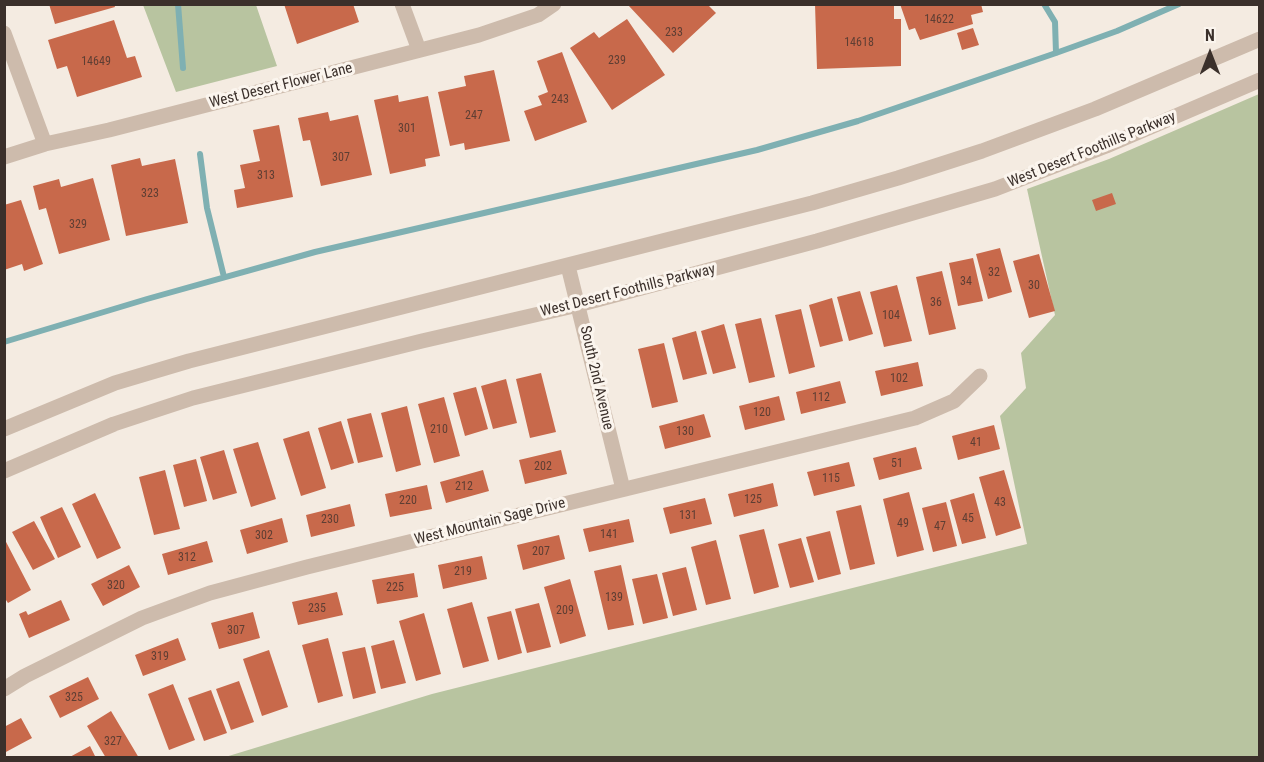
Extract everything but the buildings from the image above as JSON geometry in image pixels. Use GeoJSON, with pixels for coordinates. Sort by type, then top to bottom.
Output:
{"type":"FeatureCollection","features":[{"type":"Feature","properties":{"kind":"street"},"geometry":{"type":"LineString","coordinates":[[402,4],[419,50]]}},
{"type":"Feature","properties":{"kind":"street","name":"West Desert Flower Lane"},"geometry":{"type":"LineString","coordinates":[[4,157],[45,144],[109,130],[479,35],[538,15],[554,4]]}},
{"type":"Feature","properties":{"kind":"street"},"geometry":{"type":"LineString","coordinates":[[4,33],[45,144]]}},
{"type":"Feature","properties":{"kind":"street"},"geometry":{"type":"LineString","coordinates":[[4,429],[115,383],[179,364],[812,203],[961,158],[1095,109],[1260,39]]}},
{"type":"Feature","properties":{"kind":"street","name":"West Desert Foothills Parkway"},"geometry":{"type":"LineString","coordinates":[[4,471],[114,424],[193,398],[434,338],[579,305],[817,241],[995,189],[1106,146],[1260,80]]}},
{"type":"Feature","properties":{"kind":"street","name":"South 2nd Avenue"},"geometry":{"type":"LineString","coordinates":[[568,266],[622,489]]}},
{"type":"Feature","properties":{"kind":"street","name":"West Mountain Sage Drive"},"geometry":{"type":"LineString","coordinates":[[4,689],[25,676],[142,618],[210,593],[915,418],[954,401],[980,376]]}},
{"type":"Feature","properties":{"kind":"green space"},"geometry":{"type":"Polygon","coordinates":[[[143,5],[256,5],[277,66],[176,92],[143,5]]]}},
{"type":"Feature","properties":{"kind":"green space"},"geometry":{"type":"Polygon","coordinates":[[[1259,94],[1259,757],[222,758],[432,694],[1027,544],[1000,416],[1026,388],[1021,353],[1055,315],[1027,189],[1109,159],[1259,94]]]}},
{"type":"Feature","properties":{"kind":"waterway"},"geometry":{"type":"LineString","coordinates":[[178,4],[183,68]]}},
{"type":"Feature","properties":{"kind":"waterway"},"geometry":{"type":"LineString","coordinates":[[1044,4],[1055,22],[1056,53]]}},
{"type":"Feature","properties":{"kind":"waterway"},"geometry":{"type":"LineString","coordinates":[[4,342],[315,252],[757,150],[858,121],[1117,31],[1179,4]]}},
{"type":"Feature","properties":{"kind":"waterway"},"geometry":{"type":"LineString","coordinates":[[200,154],[207,208],[224,277]]}}]}
